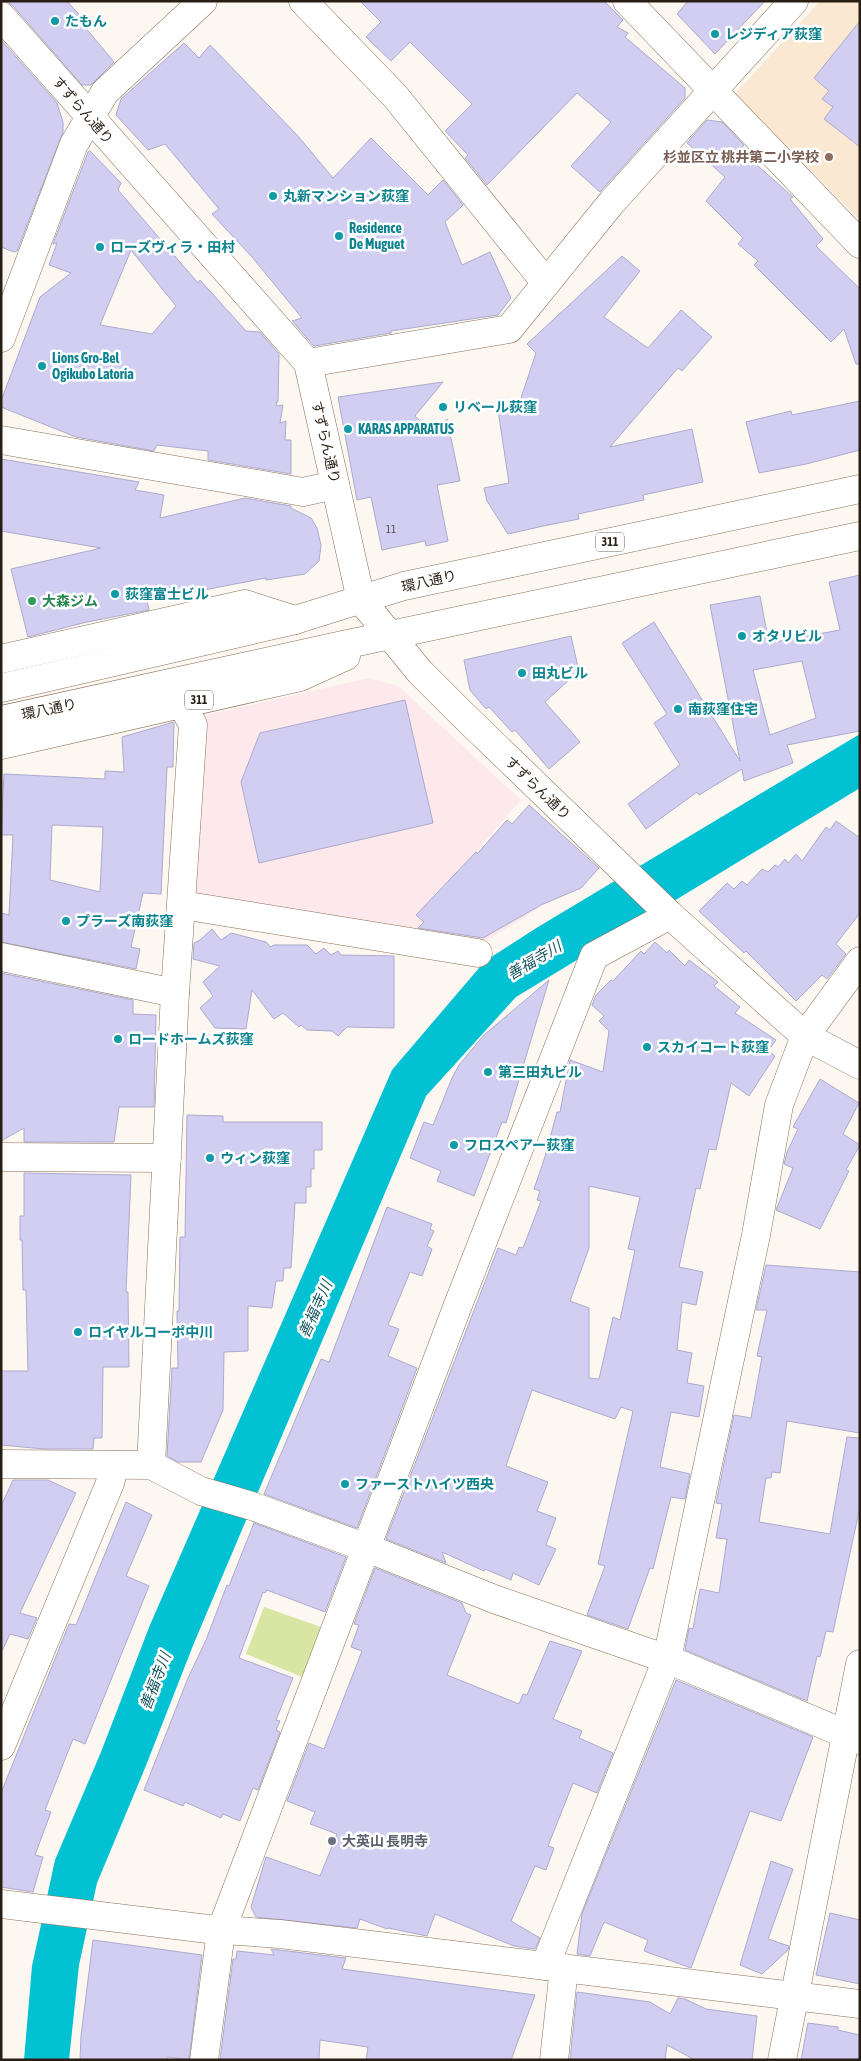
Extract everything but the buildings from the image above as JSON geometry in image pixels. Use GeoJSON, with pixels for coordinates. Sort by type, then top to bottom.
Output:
{"type":"FeatureCollection","features":[{"type":"Feature","properties":{"kind":"street"},"geometry":{"type":"LineString","coordinates":[[1,338],[74,144],[89,117],[105,92],[203,1]]}},
{"type":"Feature","properties":{"kind":"street"},"geometry":{"type":"LineString","coordinates":[[303,1],[394,96],[546,283]]}},
{"type":"Feature","properties":{"kind":"street"},"geometry":{"type":"LineString","coordinates":[[627,1],[860,244]]}},
{"type":"Feature","properties":{"kind":"street"},"geometry":{"type":"LineString","coordinates":[[308,363],[509,329],[612,202],[794,1]]}},
{"type":"Feature","properties":{"kind":"street","name":"すずらん通り"},"geometry":{"type":"LineString","coordinates":[[1,16],[308,363],[361,600],[420,672],[667,912],[805,1036],[860,1065]]}},
{"type":"Feature","properties":{"kind":"street"},"geometry":{"type":"LineString","coordinates":[[1,440],[303,492],[335,484]]}},
{"type":"Feature","properties":{"kind":"street","name":"環八通り"},"geometry":{"type":"LineString","coordinates":[[1,688],[295,620],[404,586],[860,489]]}},
{"type":"Feature","properties":{"kind":"street","name":"環八通り"},"geometry":{"type":"LineString","coordinates":[[1,720],[390,635],[860,536]]}},
{"type":"Feature","properties":{"kind":"street"},"geometry":{"type":"LineString","coordinates":[[1,659],[245,604],[295,620]]}},
{"type":"Feature","properties":{"kind":"street","name":"311"},"geometry":{"type":"LineString","coordinates":[[1,745],[300,677],[390,635]]}},
{"type":"Feature","properties":{"kind":"street"},"geometry":{"type":"LineString","coordinates":[[151,1465],[175,993],[193,725],[182,704]]}},
{"type":"Feature","properties":{"kind":"street"},"geometry":{"type":"LineString","coordinates":[[182,904],[478,953]]}},
{"type":"Feature","properties":{"kind":"street"},"geometry":{"type":"LineString","coordinates":[[204,2060],[221,1931],[458,1304],[594,956],[667,912]]}},
{"type":"Feature","properties":{"kind":"street"},"geometry":{"type":"LineString","coordinates":[[1,957],[175,993]]}},
{"type":"Feature","properties":{"kind":"street"},"geometry":{"type":"LineString","coordinates":[[554,2060],[554,1967],[667,1659],[756,1235],[779,1105],[805,1036],[860,961]]}},
{"type":"Feature","properties":{"kind":"street"},"geometry":{"type":"LineString","coordinates":[[1,1157],[167,1158]]}},
{"type":"Feature","properties":{"kind":"street"},"geometry":{"type":"LineString","coordinates":[[1,1464],[151,1465],[201,1491],[252,1506],[366,1548],[494,1599],[667,1659],[852,1737]]}},
{"type":"Feature","properties":{"kind":"street"},"geometry":{"type":"LineString","coordinates":[[1,1746],[110,1482],[115,1464]]}},
{"type":"Feature","properties":{"kind":"street"},"geometry":{"type":"LineString","coordinates":[[782,2060],[793,1995],[852,1737],[860,1664]]}},
{"type":"Feature","properties":{"kind":"street"},"geometry":{"type":"LineString","coordinates":[[1,1904],[221,1931],[280,1934],[860,2004]]}},
{"type":"Feature","properties":{"kind":"shaded area","name":"杉並区立 桃井第二小学校"},"geometry":{"type":"Polygon","coordinates":[[[820,1],[860,1],[860,220],[735,94],[820,1]]]}},
{"type":"Feature","properties":{"kind":"shaded area"},"geometry":{"type":"Polygon","coordinates":[[[369,678],[398,686],[521,800],[477,850],[541,907],[478,946],[191,893],[202,716],[369,678]]]}},
{"type":"Feature","properties":{"kind":"green space"},"geometry":{"type":"Polygon","coordinates":[[[264,1607],[321,1627],[302,1677],[246,1654],[264,1607]]]}},
{"type":"Feature","properties":{"kind":"water","name":"善福寺川"},"geometry":{"type":"Polygon","coordinates":[[[860,734],[860,788],[516,997],[426,1096],[194,1643],[97,1883],[79,1965],[69,2060],[24,2060],[32,1966],[55,1860],[101,1752],[150,1625],[392,1070],[485,961],[538,927],[860,734]]]}},
{"type":"Feature","properties":{"kind":"place","name":"たもん"},"geometry":{"type":"Point","coordinates":[55,21]}},
{"type":"Feature","properties":{"kind":"place","name":"レジディア荻窪"},"geometry":{"type":"Point","coordinates":[715,34]}},
{"type":"Feature","properties":{"kind":"place","name":"杉並区立 桃井第二小学校"},"geometry":{"type":"Point","coordinates":[829,157]}},
{"type":"Feature","properties":{"kind":"place","name":"丸新マンション荻窪"},"geometry":{"type":"Point","coordinates":[273,196]}},
{"type":"Feature","properties":{"kind":"place","name":"Residence De Muguet"},"geometry":{"type":"Point","coordinates":[339,236]}},
{"type":"Feature","properties":{"kind":"place","name":"ローズヴィラ・田村"},"geometry":{"type":"Point","coordinates":[100,247]}},
{"type":"Feature","properties":{"kind":"place","name":"Lions Gro-Bel Ogikubo Latoria"},"geometry":{"type":"Point","coordinates":[42,366]}},
{"type":"Feature","properties":{"kind":"place","name":"リベール荻窪"},"geometry":{"type":"Point","coordinates":[443,407]}},
{"type":"Feature","properties":{"kind":"place","name":"KARAS APPARATUS"},"geometry":{"type":"Point","coordinates":[348,429]}},
{"type":"Feature","properties":{"kind":"place","name":"荻窪富士ビル"},"geometry":{"type":"Point","coordinates":[115,594]}},
{"type":"Feature","properties":{"kind":"place","name":"大森ジム"},"geometry":{"type":"Point","coordinates":[32,601]}},
{"type":"Feature","properties":{"kind":"place","name":"オタリビル"},"geometry":{"type":"Point","coordinates":[742,636]}},
{"type":"Feature","properties":{"kind":"place","name":"田丸ビル"},"geometry":{"type":"Point","coordinates":[522,673]}},
{"type":"Feature","properties":{"kind":"place","name":"南荻窪住宅"},"geometry":{"type":"Point","coordinates":[678,709]}},
{"type":"Feature","properties":{"kind":"place","name":"プラーズ南荻窪"},"geometry":{"type":"Point","coordinates":[66,921]}},
{"type":"Feature","properties":{"kind":"place","name":"ロードホームズ荻窪"},"geometry":{"type":"Point","coordinates":[118,1039]}},
{"type":"Feature","properties":{"kind":"place","name":"スカイコート荻窪"},"geometry":{"type":"Point","coordinates":[647,1047]}},
{"type":"Feature","properties":{"kind":"place","name":"第三田丸ビル"},"geometry":{"type":"Point","coordinates":[488,1072]}},
{"type":"Feature","properties":{"kind":"place","name":"フロスペアー荻窪"},"geometry":{"type":"Point","coordinates":[454,1145]}},
{"type":"Feature","properties":{"kind":"place","name":"ウィン荻窪"},"geometry":{"type":"Point","coordinates":[210,1158]}},
{"type":"Feature","properties":{"kind":"place","name":"ロイヤルコーポ中川"},"geometry":{"type":"Point","coordinates":[78,1332]}},
{"type":"Feature","properties":{"kind":"place","name":"ファーストハイツ西央"},"geometry":{"type":"Point","coordinates":[345,1484]}},
{"type":"Feature","properties":{"kind":"place","name":"大英山 長明寺"},"geometry":{"type":"Point","coordinates":[332,1841]}}]}
